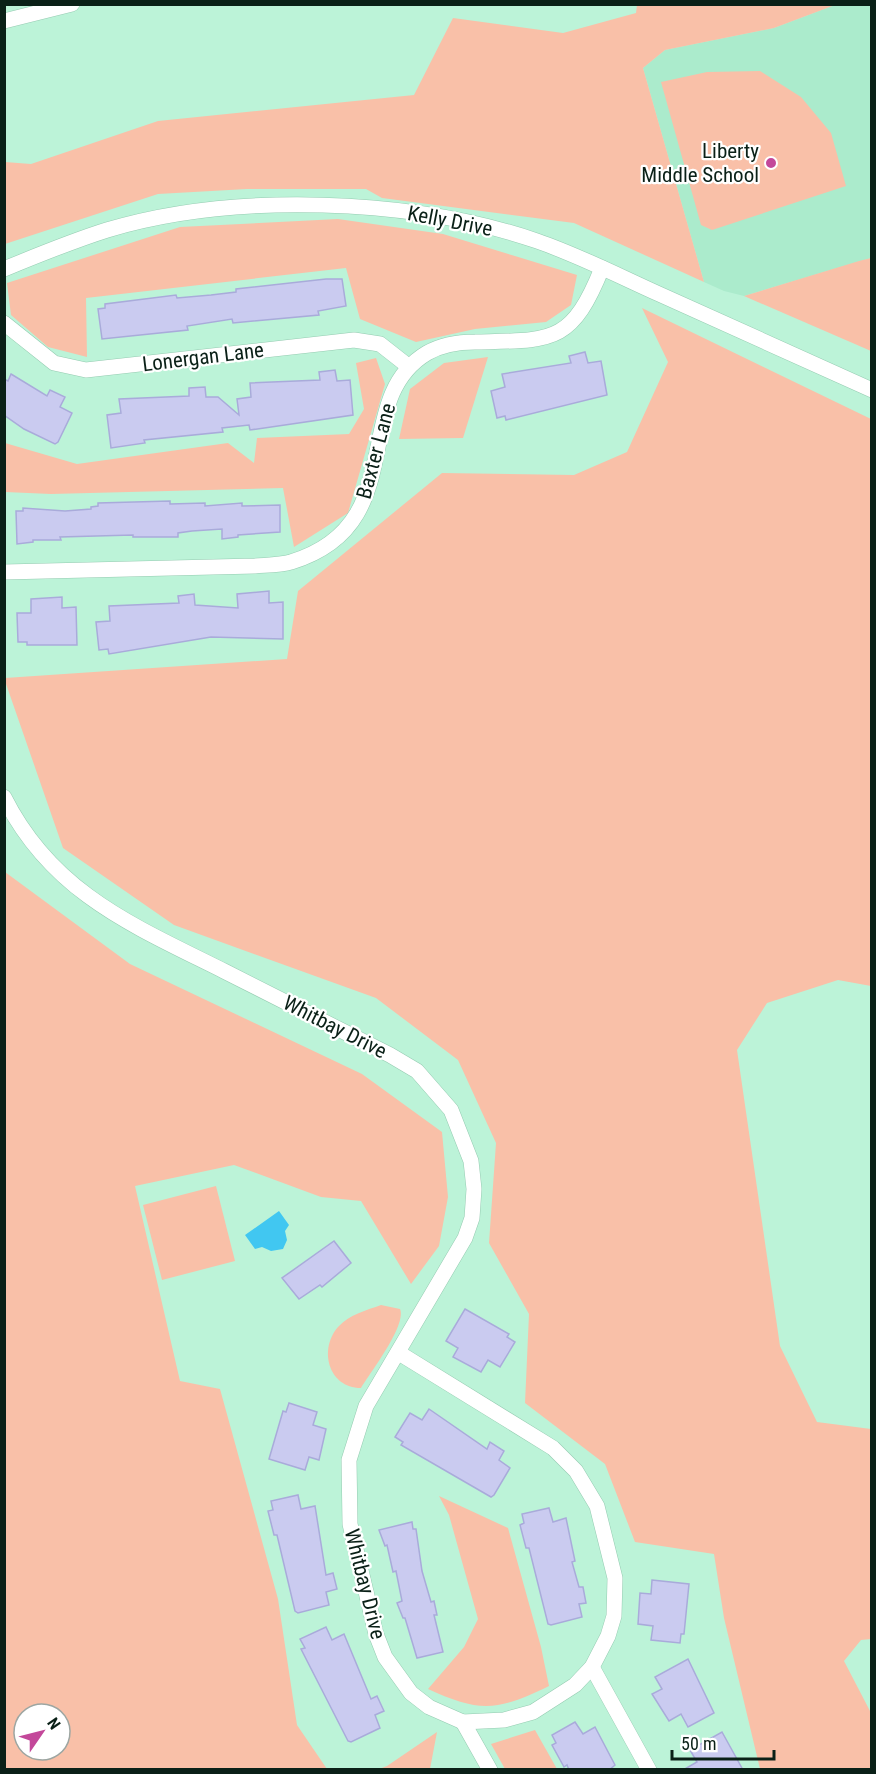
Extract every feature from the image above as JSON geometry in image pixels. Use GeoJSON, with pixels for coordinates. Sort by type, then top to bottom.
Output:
{"type":"FeatureCollection","features":[{"type":"Feature","properties":{"kind":"street"},"geometry":{"type":"LineString","coordinates":[[4,21],[72,4]]}},
{"type":"Feature","properties":{"kind":"street","name":"Kelly Drive"},"geometry":{"type":"LineString","coordinates":[[4,269],[44,252],[109,230],[173,216],[252,207],[328,206],[395,211],[460,220],[537,241],[872,390]]}},
{"type":"Feature","properties":{"kind":"street","name":"Baxter Lane"},"geometry":{"type":"LineString","coordinates":[[4,572],[255,566],[290,562],[315,552],[344,530],[362,505],[375,468],[386,411],[393,389],[408,366],[429,352],[448,345],[530,340],[560,332],[580,315],[602,268]]}},
{"type":"Feature","properties":{"kind":"street","name":"Lonergan Lane"},"geometry":{"type":"LineString","coordinates":[[4,323],[54,363],[86,370],[354,340],[380,344],[408,366]]}},
{"type":"Feature","properties":{"kind":"street","name":"Whitbay Drive"},"geometry":{"type":"LineString","coordinates":[[4,797],[22,827],[58,872],[79,891],[131,924],[390,1055],[417,1071],[451,1110],[471,1161],[474,1189],[472,1218],[455,1257],[366,1406],[349,1460],[347,1484],[350,1524],[376,1634],[385,1657],[411,1693],[429,1707],[463,1722],[504,1720],[532,1712],[564,1694],[592,1667],[601,1651],[614,1616],[615,1578],[597,1506],[588,1487],[566,1459],[553,1448],[399,1353]]}},
{"type":"Feature","properties":{"kind":"street"},"geometry":{"type":"LineString","coordinates":[[592,1667],[649,1770]]}},
{"type":"Feature","properties":{"kind":"street"},"geometry":{"type":"LineString","coordinates":[[463,1722],[490,1770]]}},
{"type":"Feature","properties":{"kind":"shaded area"},"geometry":{"type":"Polygon","coordinates":[[[637,5],[835,5],[774,28],[665,50],[643,68],[704,282],[574,223],[382,198],[366,189],[247,189],[158,194],[5,244],[5,162],[31,164],[158,121],[414,95],[453,18],[563,33],[636,13],[637,5]]]}},
{"type":"Feature","properties":{"kind":"shaded area","name":"Liberty Middle School"},"geometry":{"type":"Polygon","coordinates":[[[835,5],[871,5],[871,258],[744,296],[724,291],[704,282],[643,68],[665,50],[774,28],[835,5]]]}},
{"type":"Feature","properties":{"kind":"shaded area"},"geometry":{"type":"Polygon","coordinates":[[[760,71],[801,97],[831,133],[846,186],[712,230],[701,225],[661,82],[707,72],[760,71]]]}},
{"type":"Feature","properties":{"kind":"shaded area"},"geometry":{"type":"Polygon","coordinates":[[[338,219],[443,234],[577,275],[571,305],[546,322],[475,329],[416,342],[360,319],[346,268],[86,298],[87,357],[48,347],[11,315],[7,283],[180,227],[338,219]]]}},
{"type":"Feature","properties":{"kind":"shaded area"},"geometry":{"type":"Polygon","coordinates":[[[871,258],[871,351],[744,296],[859,261],[871,258]]]}},
{"type":"Feature","properties":{"kind":"shaded area"},"geometry":{"type":"Polygon","coordinates":[[[642,308],[871,419],[871,986],[838,980],[767,1003],[737,1050],[780,1346],[817,1422],[871,1429],[871,1639],[861,1640],[844,1661],[870,1711],[871,1769],[760,1769],[724,1618],[714,1554],[635,1542],[605,1464],[525,1403],[529,1314],[489,1243],[496,1143],[458,1060],[376,998],[174,925],[63,848],[5,681],[5,678],[287,659],[298,591],[442,473],[574,475],[627,452],[668,362],[642,308]]]}},
{"type":"Feature","properties":{"kind":"shaded area"},"geometry":{"type":"Polygon","coordinates":[[[488,357],[463,438],[399,439],[410,389],[444,363],[488,357]]]}},
{"type":"Feature","properties":{"kind":"shaded area"},"geometry":{"type":"Polygon","coordinates":[[[376,358],[385,384],[348,513],[294,547],[283,488],[51,494],[5,492],[5,443],[77,464],[228,443],[254,463],[257,438],[349,434],[364,409],[356,363],[376,358]]]}},
{"type":"Feature","properties":{"kind":"shaded area"},"geometry":{"type":"Polygon","coordinates":[[[5,872],[130,964],[362,1074],[442,1132],[448,1197],[439,1246],[411,1284],[361,1201],[321,1197],[234,1165],[135,1186],[180,1381],[220,1389],[278,1599],[297,1725],[327,1769],[5,1769],[5,872]]]}},
{"type":"Feature","properties":{"kind":"shaded area"},"geometry":{"type":"Polygon","coordinates":[[[216,1186],[235,1261],[162,1280],[143,1205],[216,1186]]]}},
{"type":"Feature","properties":{"kind":"shaded area"},"geometry":{"type":"Polygon","coordinates":[[[381,1305],[400,1309],[401,1316],[398,1326],[361,1388],[350,1386],[334,1374],[328,1355],[329,1345],[339,1326],[348,1319],[381,1305]]]}},
{"type":"Feature","properties":{"kind":"shaded area"},"geometry":{"type":"Polygon","coordinates":[[[439,1496],[508,1528],[541,1647],[549,1686],[516,1700],[489,1706],[462,1702],[428,1689],[464,1647],[478,1619],[449,1515],[439,1496]]]}},
{"type":"Feature","properties":{"kind":"shaded area"},"geometry":{"type":"Polygon","coordinates":[[[535,1730],[557,1769],[505,1769],[491,1744],[535,1730]]]}},
{"type":"Feature","properties":{"kind":"shaded area"},"geometry":{"type":"Polygon","coordinates":[[[437,1732],[430,1769],[379,1769],[387,1766],[437,1732]]]}},
{"type":"Feature","properties":{"kind":"water"},"geometry":{"type":"Polygon","coordinates":[[[279,1211],[289,1225],[285,1231],[287,1240],[283,1249],[271,1251],[262,1247],[255,1249],[245,1235],[279,1211]]]}},
{"type":"Feature","properties":{"kind":"building"},"geometry":{"type":"Polygon","coordinates":[[[342,279],[346,306],[318,311],[319,315],[233,323],[232,319],[187,326],[188,330],[102,339],[98,309],[105,308],[105,304],[176,295],[177,298],[211,295],[236,292],[236,289],[342,279]]]}},
{"type":"Feature","properties":{"kind":"building"},"geometry":{"type":"Polygon","coordinates":[[[585,352],[588,363],[601,361],[607,395],[506,420],[505,416],[497,418],[491,391],[505,387],[502,374],[571,363],[569,356],[585,352]]]}},
{"type":"Feature","properties":{"kind":"building"},"geometry":{"type":"Polygon","coordinates":[[[335,370],[337,381],[350,380],[353,415],[250,430],[249,425],[222,428],[223,432],[144,440],[145,443],[111,448],[107,415],[121,413],[119,399],[189,396],[189,388],[205,387],[206,397],[218,397],[239,415],[237,399],[251,397],[250,383],[320,380],[319,372],[335,370]]]}},
{"type":"Feature","properties":{"kind":"building"},"geometry":{"type":"Polygon","coordinates":[[[11,374],[47,396],[50,390],[65,397],[60,407],[72,413],[55,444],[24,429],[4,415],[4,379],[8,381],[11,374]]]}},
{"type":"Feature","properties":{"kind":"building"},"geometry":{"type":"Polygon","coordinates":[[[170,501],[170,504],[205,503],[205,506],[242,503],[242,506],[280,505],[280,532],[238,535],[238,537],[222,539],[222,529],[178,533],[178,537],[133,537],[133,535],[60,537],[61,540],[33,540],[33,542],[17,544],[16,511],[23,511],[23,508],[65,511],[91,509],[91,507],[98,506],[98,503],[170,501]]]}},
{"type":"Feature","properties":{"kind":"building"},"geometry":{"type":"Polygon","coordinates":[[[269,591],[269,603],[283,602],[283,639],[211,637],[109,654],[108,649],[99,650],[96,622],[110,621],[109,606],[179,603],[178,596],[194,594],[195,605],[238,608],[237,594],[269,591]]]}},
{"type":"Feature","properties":{"kind":"building"},"geometry":{"type":"Polygon","coordinates":[[[62,597],[62,608],[76,607],[77,645],[27,645],[27,642],[18,642],[17,613],[31,613],[31,599],[62,597]]]}},
{"type":"Feature","properties":{"kind":"building"},"geometry":{"type":"Polygon","coordinates":[[[334,1241],[351,1263],[322,1287],[320,1285],[299,1299],[282,1278],[334,1241]]]}},
{"type":"Feature","properties":{"kind":"building"},"geometry":{"type":"Polygon","coordinates":[[[465,1309],[509,1334],[507,1337],[515,1342],[500,1367],[488,1360],[481,1372],[453,1357],[458,1348],[446,1341],[465,1309]]]}},
{"type":"Feature","properties":{"kind":"building"},"geometry":{"type":"Polygon","coordinates":[[[289,1403],[317,1412],[313,1425],[326,1429],[319,1460],[309,1457],[305,1470],[269,1459],[283,1411],[286,1412],[289,1403]]]}},
{"type":"Feature","properties":{"kind":"building"},"geometry":{"type":"Polygon","coordinates":[[[429,1409],[487,1449],[490,1442],[504,1451],[499,1460],[510,1468],[494,1495],[491,1497],[401,1445],[403,1442],[395,1437],[410,1413],[422,1420],[429,1409]]]}},
{"type":"Feature","properties":{"kind":"building"},"geometry":{"type":"Polygon","coordinates":[[[298,1495],[301,1509],[315,1506],[326,1575],[333,1573],[337,1589],[326,1592],[329,1605],[298,1613],[295,1611],[277,1535],[274,1535],[268,1511],[273,1510],[271,1501],[298,1495]]]}},
{"type":"Feature","properties":{"kind":"building"},"geometry":{"type":"Polygon","coordinates":[[[549,1508],[553,1522],[566,1518],[575,1561],[572,1562],[579,1587],[583,1587],[586,1603],[579,1604],[582,1617],[551,1625],[548,1624],[529,1548],[526,1548],[520,1525],[524,1523],[522,1514],[549,1508]]]}},
{"type":"Feature","properties":{"kind":"building"},"geometry":{"type":"Polygon","coordinates":[[[412,1522],[413,1529],[416,1529],[422,1571],[431,1602],[434,1601],[437,1615],[434,1615],[443,1652],[417,1658],[405,1618],[397,1603],[402,1601],[396,1571],[393,1572],[387,1545],[385,1546],[379,1530],[412,1522]]]}},
{"type":"Feature","properties":{"kind":"building"},"geometry":{"type":"Polygon","coordinates":[[[652,1580],[689,1584],[684,1634],[681,1634],[680,1643],[651,1640],[653,1626],[638,1624],[640,1593],[651,1594],[652,1580]]]}},
{"type":"Feature","properties":{"kind":"building"},"geometry":{"type":"Polygon","coordinates":[[[326,1627],[332,1640],[344,1634],[371,1699],[377,1696],[384,1711],[375,1715],[380,1728],[351,1742],[348,1741],[301,1649],[305,1648],[300,1639],[326,1627]]]}},
{"type":"Feature","properties":{"kind":"building"},"geometry":{"type":"Polygon","coordinates":[[[688,1659],[714,1713],[688,1727],[681,1714],[669,1721],[652,1694],[662,1689],[655,1677],[688,1659]]]}},
{"type":"Feature","properties":{"kind":"building"},"geometry":{"type":"Polygon","coordinates":[[[575,1722],[583,1734],[595,1727],[615,1765],[609,1770],[569,1770],[567,1765],[564,1767],[552,1745],[556,1743],[552,1735],[575,1722]]]}},
{"type":"Feature","properties":{"kind":"building"},"geometry":{"type":"Polygon","coordinates":[[[722,1732],[743,1770],[683,1770],[697,1762],[690,1750],[722,1732]]]}},
{"type":"Feature","properties":{"kind":"place","name":"Liberty Middle School"},"geometry":{"type":"Point","coordinates":[771,163]}}]}
